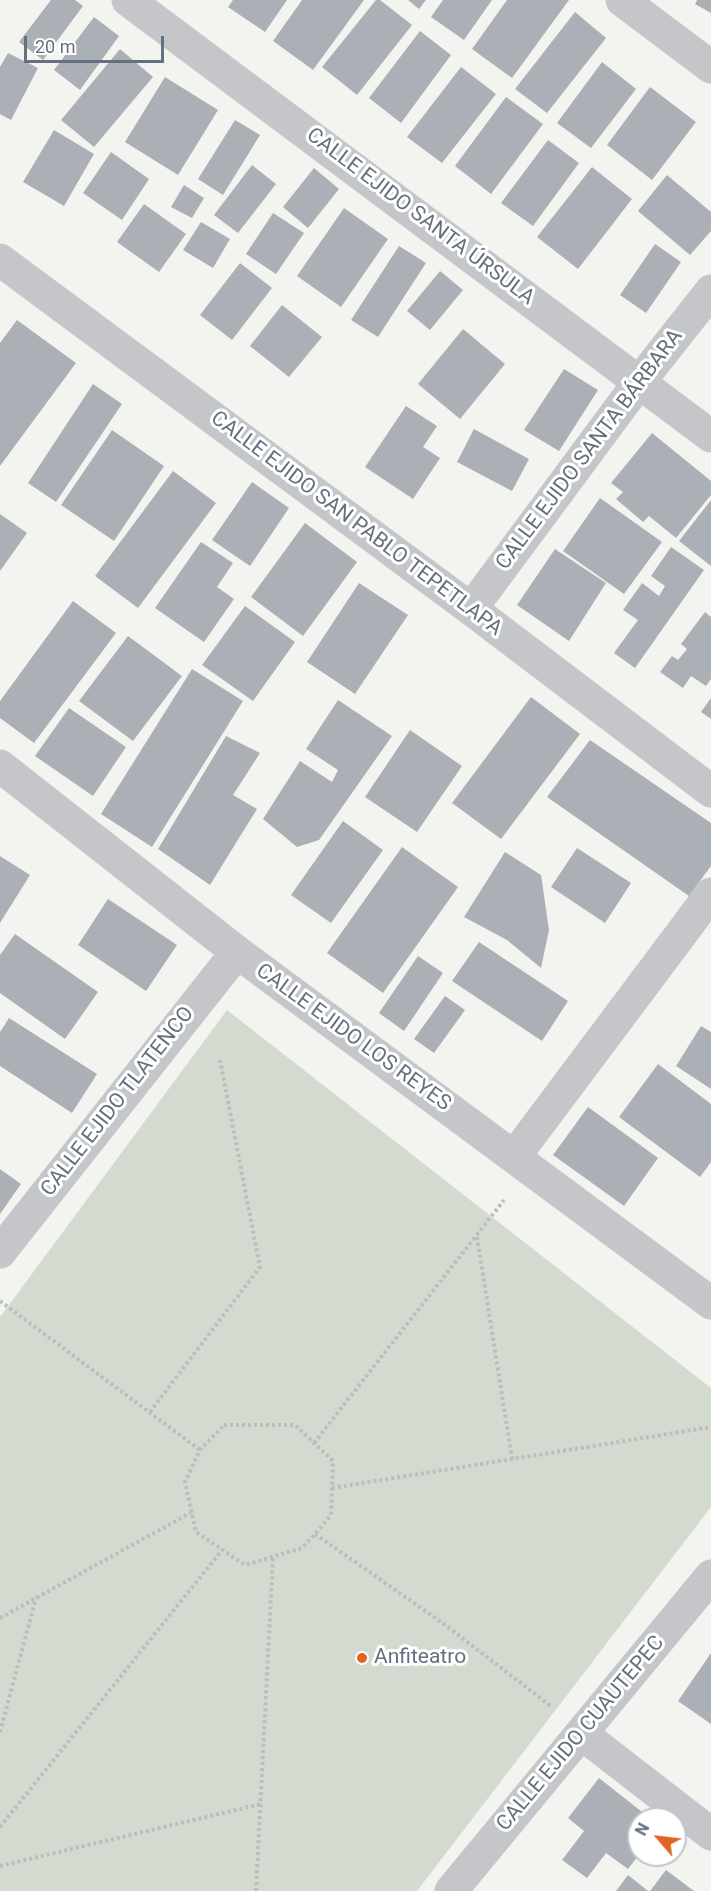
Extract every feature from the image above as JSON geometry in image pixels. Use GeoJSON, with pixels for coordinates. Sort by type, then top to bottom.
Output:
{"type":"FeatureCollection","features":[{"type":"Feature","properties":{"kind":"street","name":"CALLE EJIDO SANTA ÚRSULA"},"geometry":{"type":"LineString","coordinates":[[128,0],[711,436]]}},
{"type":"Feature","properties":{"kind":"street"},"geometry":{"type":"LineString","coordinates":[[622,0],[711,66]]}},
{"type":"Feature","properties":{"kind":"street","name":"CALLE EJIDO SAN PABLO TEPETLAPA"},"geometry":{"type":"LineString","coordinates":[[0,260],[471,609],[711,791]]}},
{"type":"Feature","properties":{"kind":"street","name":"CALLE EJIDO SANTA BÁRBARA"},"geometry":{"type":"LineString","coordinates":[[471,609],[640,381],[711,291]]}},
{"type":"Feature","properties":{"kind":"street","name":"CALLE EJIDO LOS REYES"},"geometry":{"type":"LineString","coordinates":[[0,766],[237,952],[711,1303]]}},
{"type":"Feature","properties":{"kind":"street"},"geometry":{"type":"LineString","coordinates":[[521,1162],[711,894]]}},
{"type":"Feature","properties":{"kind":"street","name":"CALLE EJIDO TLATENCO"},"geometry":{"type":"LineString","coordinates":[[0,1252],[237,952]]}},
{"type":"Feature","properties":{"kind":"street","name":"CALLE EJIDO CUAUTEPEC"},"geometry":{"type":"LineString","coordinates":[[451,1891],[711,1576]]}},
{"type":"Feature","properties":{"kind":"street"},"geometry":{"type":"LineString","coordinates":[[582,1734],[711,1834]]}},
{"type":"Feature","properties":{"kind":"path"},"geometry":{"type":"LineString","coordinates":[[150,1412],[260,1267],[220,1060]]}},
{"type":"Feature","properties":{"kind":"path"},"geometry":{"type":"LineString","coordinates":[[314,1443],[477,1236],[521,1162]]}},
{"type":"Feature","properties":{"kind":"path"},"geometry":{"type":"LineString","coordinates":[[477,1236],[512,1459]]}},
{"type":"Feature","properties":{"kind":"path"},"geometry":{"type":"LineString","coordinates":[[0,1300],[200,1450]]}},
{"type":"Feature","properties":{"kind":"path"},"geometry":{"type":"LineString","coordinates":[[224,1425],[295,1425],[314,1443],[333,1461],[331,1515],[302,1548],[245,1565],[196,1532],[185,1482],[200,1450],[224,1425]]}},
{"type":"Feature","properties":{"kind":"path"},"geometry":{"type":"LineString","coordinates":[[332,1488],[711,1427]]}},
{"type":"Feature","properties":{"kind":"path"},"geometry":{"type":"LineString","coordinates":[[0,1618],[192,1512]]}},
{"type":"Feature","properties":{"kind":"path"},"geometry":{"type":"LineString","coordinates":[[315,1534],[444,1624],[544,1699],[582,1734]]}},
{"type":"Feature","properties":{"kind":"path"},"geometry":{"type":"LineString","coordinates":[[0,1827],[222,1550]]}},
{"type":"Feature","properties":{"kind":"path"},"geometry":{"type":"LineString","coordinates":[[256,1891],[273,1557]]}},
{"type":"Feature","properties":{"kind":"path"},"geometry":{"type":"LineString","coordinates":[[0,1732],[36,1598]]}},
{"type":"Feature","properties":{"kind":"path"},"geometry":{"type":"LineString","coordinates":[[0,1866],[261,1803]]}},
{"type":"Feature","properties":{"kind":"shaded area"},"geometry":{"type":"Polygon","coordinates":[[[227,1010],[711,1388],[711,1507],[417,1891],[0,1891],[0,1317],[227,1010]]]}},
{"type":"Feature","properties":{"kind":"building"},"geometry":{"type":"Polygon","coordinates":[[[51,0],[75,0],[83,6],[43,60],[19,42],[51,0]]]}},
{"type":"Feature","properties":{"kind":"building"},"geometry":{"type":"Polygon","coordinates":[[[233,0],[287,0],[265,32],[228,7],[233,0]]]}},
{"type":"Feature","properties":{"kind":"building"},"geometry":{"type":"Polygon","coordinates":[[[302,0],[364,0],[313,70],[273,41],[302,0]]]}},
{"type":"Feature","properties":{"kind":"building"},"geometry":{"type":"Polygon","coordinates":[[[376,0],[380,0],[412,25],[357,95],[322,67],[376,0]]]}},
{"type":"Feature","properties":{"kind":"building"},"geometry":{"type":"Polygon","coordinates":[[[408,0],[426,0],[419,9],[408,0]]]}},
{"type":"Feature","properties":{"kind":"building"},"geometry":{"type":"Polygon","coordinates":[[[443,0],[492,0],[464,40],[431,17],[443,0]]]}},
{"type":"Feature","properties":{"kind":"building"},"geometry":{"type":"Polygon","coordinates":[[[507,0],[569,0],[512,78],[472,49],[507,0]]]}},
{"type":"Feature","properties":{"kind":"building"},"geometry":{"type":"Polygon","coordinates":[[[697,0],[711,0],[711,13],[695,4],[697,0]]]}},
{"type":"Feature","properties":{"kind":"building"},"geometry":{"type":"Polygon","coordinates":[[[575,12],[606,38],[547,113],[515,89],[575,12]]]}},
{"type":"Feature","properties":{"kind":"building"},"geometry":{"type":"Polygon","coordinates":[[[94,17],[119,36],[80,90],[54,70],[94,17]]]}},
{"type":"Feature","properties":{"kind":"building"},"geometry":{"type":"Polygon","coordinates":[[[420,31],[451,55],[401,123],[369,98],[420,31]]]}},
{"type":"Feature","properties":{"kind":"building"},"geometry":{"type":"Polygon","coordinates":[[[120,49],[153,77],[94,147],[61,120],[120,49]]]}},
{"type":"Feature","properties":{"kind":"building"},"geometry":{"type":"Polygon","coordinates":[[[8,53],[38,68],[11,120],[0,114],[0,67],[8,53]]]}},
{"type":"Feature","properties":{"kind":"building"},"geometry":{"type":"Polygon","coordinates":[[[602,62],[636,89],[591,148],[557,123],[602,62]]]}},
{"type":"Feature","properties":{"kind":"building"},"geometry":{"type":"Polygon","coordinates":[[[461,67],[496,94],[442,163],[407,137],[461,67]]]}},
{"type":"Feature","properties":{"kind":"building"},"geometry":{"type":"Polygon","coordinates":[[[165,77],[218,110],[178,175],[125,142],[165,77]]]}},
{"type":"Feature","properties":{"kind":"building"},"geometry":{"type":"Polygon","coordinates":[[[650,87],[696,122],[652,180],[607,145],[650,87]]]}},
{"type":"Feature","properties":{"kind":"building"},"geometry":{"type":"Polygon","coordinates":[[[506,97],[543,124],[491,194],[455,166],[506,97]]]}},
{"type":"Feature","properties":{"kind":"building"},"geometry":{"type":"Polygon","coordinates":[[[235,120],[260,135],[223,195],[198,179],[235,120]]]}},
{"type":"Feature","properties":{"kind":"building"},"geometry":{"type":"Polygon","coordinates":[[[54,130],[94,154],[64,206],[23,182],[54,130]]]}},
{"type":"Feature","properties":{"kind":"building"},"geometry":{"type":"Polygon","coordinates":[[[548,140],[579,163],[533,226],[501,203],[548,140]]]}},
{"type":"Feature","properties":{"kind":"building"},"geometry":{"type":"Polygon","coordinates":[[[111,152],[149,179],[122,220],[83,193],[111,152]]]}},
{"type":"Feature","properties":{"kind":"building"},"geometry":{"type":"Polygon","coordinates":[[[252,165],[276,184],[238,233],[214,215],[252,165]]]}},
{"type":"Feature","properties":{"kind":"building"},"geometry":{"type":"Polygon","coordinates":[[[592,167],[632,199],[578,269],[537,237],[592,167]]]}},
{"type":"Feature","properties":{"kind":"building"},"geometry":{"type":"Polygon","coordinates":[[[314,168],[339,189],[308,228],[283,207],[314,168]]]}},
{"type":"Feature","properties":{"kind":"building"},"geometry":{"type":"Polygon","coordinates":[[[667,175],[711,212],[711,231],[690,255],[638,211],[667,175]]]}},
{"type":"Feature","properties":{"kind":"building"},"geometry":{"type":"Polygon","coordinates":[[[184,185],[204,198],[192,218],[171,207],[184,185]]]}},
{"type":"Feature","properties":{"kind":"building"},"geometry":{"type":"Polygon","coordinates":[[[144,204],[186,234],[159,272],[117,242],[144,204]]]}},
{"type":"Feature","properties":{"kind":"building"},"geometry":{"type":"Polygon","coordinates":[[[344,208],[388,239],[341,307],[297,276],[344,208]]]}},
{"type":"Feature","properties":{"kind":"building"},"geometry":{"type":"Polygon","coordinates":[[[273,213],[304,233],[276,274],[246,254],[273,213]]]}},
{"type":"Feature","properties":{"kind":"building"},"geometry":{"type":"Polygon","coordinates":[[[201,222],[230,239],[213,268],[183,250],[201,222]]]}},
{"type":"Feature","properties":{"kind":"building"},"geometry":{"type":"Polygon","coordinates":[[[655,244],[681,262],[646,313],[620,295],[655,244]]]}},
{"type":"Feature","properties":{"kind":"building"},"geometry":{"type":"Polygon","coordinates":[[[399,246],[426,263],[378,337],[351,320],[399,246]]]}},
{"type":"Feature","properties":{"kind":"building"},"geometry":{"type":"Polygon","coordinates":[[[240,263],[272,288],[232,340],[200,315],[240,263]]]}},
{"type":"Feature","properties":{"kind":"building"},"geometry":{"type":"Polygon","coordinates":[[[440,271],[463,290],[430,330],[407,311],[440,271]]]}},
{"type":"Feature","properties":{"kind":"building"},"geometry":{"type":"Polygon","coordinates":[[[282,305],[322,337],[289,377],[250,346],[282,305]]]}},
{"type":"Feature","properties":{"kind":"building"},"geometry":{"type":"Polygon","coordinates":[[[17,320],[76,363],[0,466],[0,343],[17,320]]]}},
{"type":"Feature","properties":{"kind":"building"},"geometry":{"type":"Polygon","coordinates":[[[463,329],[505,364],[460,419],[418,384],[463,329]]]}},
{"type":"Feature","properties":{"kind":"building"},"geometry":{"type":"Polygon","coordinates":[[[564,369],[598,390],[559,451],[524,430],[564,369]]]}},
{"type":"Feature","properties":{"kind":"building"},"geometry":{"type":"Polygon","coordinates":[[[93,384],[122,404],[56,502],[28,483],[93,384]]]}},
{"type":"Feature","properties":{"kind":"building"},"geometry":{"type":"Polygon","coordinates":[[[406,406],[437,426],[423,447],[440,458],[413,499],[365,467],[406,406]]]}},
{"type":"Feature","properties":{"kind":"building"},"geometry":{"type":"Polygon","coordinates":[[[474,429],[529,459],[512,491],[457,462],[474,429]]]}},
{"type":"Feature","properties":{"kind":"building"},"geometry":{"type":"Polygon","coordinates":[[[112,430],[164,466],[114,541],[61,505],[112,430]]]}},
{"type":"Feature","properties":{"kind":"building"},"geometry":{"type":"Polygon","coordinates":[[[652,433],[711,481],[711,495],[676,538],[649,516],[643,522],[616,499],[623,492],[611,483],[652,433]]]}},
{"type":"Feature","properties":{"kind":"building"},"geometry":{"type":"Polygon","coordinates":[[[173,471],[216,503],[138,608],[95,576],[173,471]]]}},
{"type":"Feature","properties":{"kind":"building"},"geometry":{"type":"Polygon","coordinates":[[[252,482],[289,508],[250,566],[212,540],[252,482]]]}},
{"type":"Feature","properties":{"kind":"building"},"geometry":{"type":"Polygon","coordinates":[[[600,498],[662,542],[624,594],[563,551],[600,498]]]}},
{"type":"Feature","properties":{"kind":"building"},"geometry":{"type":"Polygon","coordinates":[[[711,500],[711,566],[679,541],[711,500]]]}},
{"type":"Feature","properties":{"kind":"building"},"geometry":{"type":"Polygon","coordinates":[[[0,514],[27,533],[0,571],[0,514]]]}},
{"type":"Feature","properties":{"kind":"building"},"geometry":{"type":"Polygon","coordinates":[[[305,523],[357,562],[303,636],[251,597],[305,523]]]}},
{"type":"Feature","properties":{"kind":"building"},"geometry":{"type":"Polygon","coordinates":[[[201,542],[233,563],[217,587],[234,599],[204,642],[155,608],[201,542]]]}},
{"type":"Feature","properties":{"kind":"building"},"geometry":{"type":"Polygon","coordinates":[[[671,547],[704,570],[635,668],[614,653],[638,620],[623,610],[642,583],[659,596],[665,586],[651,576],[671,547]]]}},
{"type":"Feature","properties":{"kind":"building"},"geometry":{"type":"Polygon","coordinates":[[[555,549],[606,583],[569,641],[517,605],[555,549]]]}},
{"type":"Feature","properties":{"kind":"building"},"geometry":{"type":"Polygon","coordinates":[[[359,583],[408,615],[355,694],[307,662],[359,583]]]}},
{"type":"Feature","properties":{"kind":"building"},"geometry":{"type":"Polygon","coordinates":[[[73,601],[116,633],[34,743],[0,718],[0,701],[73,601]]]}},
{"type":"Feature","properties":{"kind":"building"},"geometry":{"type":"Polygon","coordinates":[[[245,606],[295,642],[253,701],[202,665],[245,606]]]}},
{"type":"Feature","properties":{"kind":"building"},"geometry":{"type":"Polygon","coordinates":[[[705,612],[711,617],[711,679],[706,686],[691,676],[683,688],[660,672],[672,656],[678,660],[687,649],[681,644],[705,612]]]}},
{"type":"Feature","properties":{"kind":"building"},"geometry":{"type":"Polygon","coordinates":[[[128,636],[182,676],[133,741],[79,701],[128,636]]]}},
{"type":"Feature","properties":{"kind":"building"},"geometry":{"type":"Polygon","coordinates":[[[192,669],[243,701],[152,847],[101,814],[192,669]]]}},
{"type":"Feature","properties":{"kind":"building"},"geometry":{"type":"Polygon","coordinates":[[[531,697],[580,734],[501,839],[452,803],[531,697]]]}},
{"type":"Feature","properties":{"kind":"building"},"geometry":{"type":"Polygon","coordinates":[[[711,698],[711,719],[701,712],[711,698]]]}},
{"type":"Feature","properties":{"kind":"building"},"geometry":{"type":"Polygon","coordinates":[[[338,700],[392,736],[319,840],[297,847],[263,819],[300,761],[332,782],[338,770],[306,749],[338,700]]]}},
{"type":"Feature","properties":{"kind":"building"},"geometry":{"type":"Polygon","coordinates":[[[69,708],[126,747],[93,796],[35,756],[69,708]]]}},
{"type":"Feature","properties":{"kind":"building"},"geometry":{"type":"Polygon","coordinates":[[[410,730],[462,766],[417,832],[365,797],[410,730]]]}},
{"type":"Feature","properties":{"kind":"building"},"geometry":{"type":"Polygon","coordinates":[[[226,736],[260,753],[233,795],[257,809],[210,885],[158,849],[226,736]]]}},
{"type":"Feature","properties":{"kind":"building"},"geometry":{"type":"Polygon","coordinates":[[[590,740],[711,823],[711,866],[689,896],[547,797],[590,740]]]}},
{"type":"Feature","properties":{"kind":"building"},"geometry":{"type":"Polygon","coordinates":[[[343,821],[383,850],[331,923],[291,895],[343,821]]]}},
{"type":"Feature","properties":{"kind":"building"},"geometry":{"type":"Polygon","coordinates":[[[402,847],[458,887],[383,993],[327,953],[402,847]]]}},
{"type":"Feature","properties":{"kind":"building"},"geometry":{"type":"Polygon","coordinates":[[[577,848],[631,883],[605,923],[551,887],[577,848]]]}},
{"type":"Feature","properties":{"kind":"building"},"geometry":{"type":"Polygon","coordinates":[[[505,852],[541,875],[549,930],[541,968],[507,940],[464,917],[505,852]]]}},
{"type":"Feature","properties":{"kind":"building"},"geometry":{"type":"Polygon","coordinates":[[[0,856],[30,875],[0,923],[0,856]]]}},
{"type":"Feature","properties":{"kind":"building"},"geometry":{"type":"Polygon","coordinates":[[[108,899],[177,945],[146,991],[78,945],[108,899]]]}},
{"type":"Feature","properties":{"kind":"building"},"geometry":{"type":"Polygon","coordinates":[[[15,934],[98,992],[65,1039],[0,993],[0,955],[15,934]]]}},
{"type":"Feature","properties":{"kind":"building"},"geometry":{"type":"Polygon","coordinates":[[[479,942],[568,1001],[542,1041],[452,981],[479,942]]]}},
{"type":"Feature","properties":{"kind":"building"},"geometry":{"type":"Polygon","coordinates":[[[418,956],[443,973],[404,1031],[379,1013],[418,956]]]}},
{"type":"Feature","properties":{"kind":"building"},"geometry":{"type":"Polygon","coordinates":[[[445,996],[465,1010],[434,1053],[414,1039],[445,996]]]}},
{"type":"Feature","properties":{"kind":"building"},"geometry":{"type":"Polygon","coordinates":[[[9,1018],[97,1074],[72,1113],[0,1066],[0,1032],[9,1018]]]}},
{"type":"Feature","properties":{"kind":"building"},"geometry":{"type":"Polygon","coordinates":[[[701,1026],[711,1032],[711,1089],[676,1066],[701,1026]]]}},
{"type":"Feature","properties":{"kind":"building"},"geometry":{"type":"Polygon","coordinates":[[[658,1064],[711,1104],[711,1162],[700,1177],[619,1117],[658,1064]]]}},
{"type":"Feature","properties":{"kind":"building"},"geometry":{"type":"Polygon","coordinates":[[[588,1107],[658,1158],[624,1206],[553,1155],[588,1107]]]}},
{"type":"Feature","properties":{"kind":"building"},"geometry":{"type":"Polygon","coordinates":[[[0,1169],[21,1184],[0,1214],[0,1169]]]}},
{"type":"Feature","properties":{"kind":"building"},"geometry":{"type":"Polygon","coordinates":[[[711,1653],[711,1724],[678,1701],[711,1653]]]}},
{"type":"Feature","properties":{"kind":"building"},"geometry":{"type":"Polygon","coordinates":[[[599,1778],[636,1807],[627,1807],[628,1869],[606,1853],[587,1878],[562,1860],[584,1831],[568,1818],[599,1778]]]}},
{"type":"Feature","properties":{"kind":"building"},"geometry":{"type":"Polygon","coordinates":[[[666,1870],[694,1891],[650,1891],[666,1870]]]}},
{"type":"Feature","properties":{"kind":"building"},"geometry":{"type":"Polygon","coordinates":[[[628,1875],[648,1891],[616,1891],[628,1875]]]}},
{"type":"Feature","properties":{"kind":"place","name":"Anfiteatro"},"geometry":{"type":"Point","coordinates":[362,1658]}}]}
